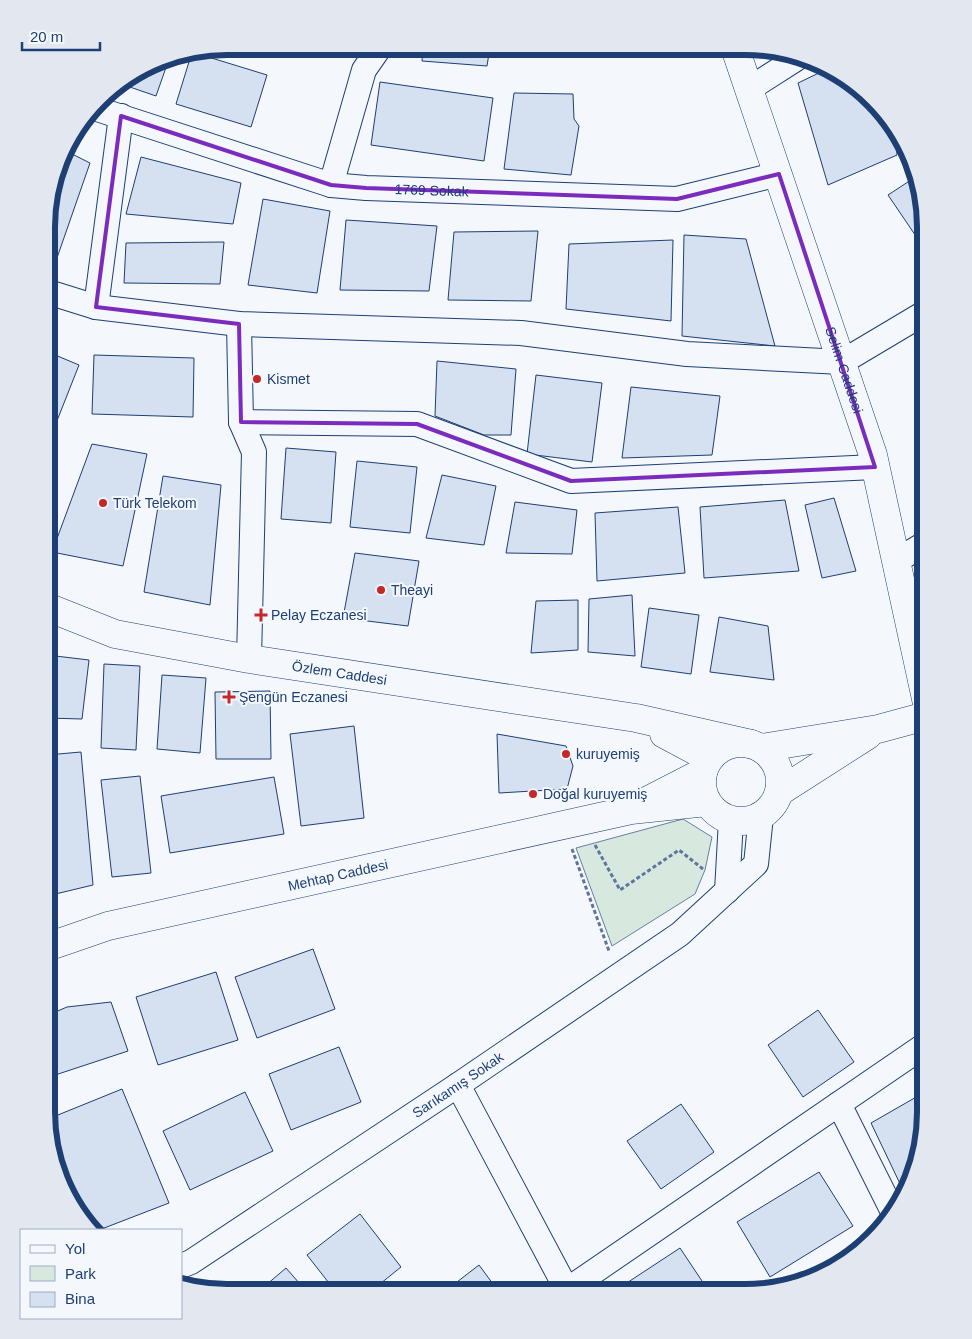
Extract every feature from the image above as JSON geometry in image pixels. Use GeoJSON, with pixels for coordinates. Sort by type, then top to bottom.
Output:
{"type":"FeatureCollection","features":[{"type":"Feature","properties":{"kind":"main road","name":"Selim Caddesi"},"geometry":{"type":"LineString","coordinates":[[737,55],[876,467],[917,658]]}},
{"type":"Feature","properties":{"kind":"main road","name":"Özlem Caddesi"},"geometry":{"type":"LineString","coordinates":[[55,610],[115,634],[249,659],[636,718],[756,746]]}},
{"type":"Feature","properties":{"kind":"main road"},"geometry":{"type":"LineString","coordinates":[[636,718],[706,765]]}},
{"type":"Feature","properties":{"kind":"main road"},"geometry":{"type":"LineString","coordinates":[[756,746],[770,756],[777,767],[780,780],[779,792],[772,806],[761,816],[751,820],[731,820],[721,816],[707,802],[701,782],[706,765],[717,750],[728,745],[756,746],[878,729],[917,718]]}},
{"type":"Feature","properties":{"kind":"main road"},"geometry":{"type":"LineString","coordinates":[[779,792],[878,729]]}},
{"type":"Feature","properties":{"kind":"main road"},"geometry":{"type":"LineString","coordinates":[[631,810],[706,765]]}},
{"type":"Feature","properties":{"kind":"main road"},"geometry":{"type":"LineString","coordinates":[[631,810],[707,802]]}},
{"type":"Feature","properties":{"kind":"main road","name":"Mehtap Caddesi"},"geometry":{"type":"LineString","coordinates":[[55,944],[108,926],[631,810]]}},
{"type":"Feature","properties":{"kind":"street"},"geometry":{"type":"LineString","coordinates":[[331,185],[364,70],[374,55]]}},
{"type":"Feature","properties":{"kind":"street"},"geometry":{"type":"LineString","coordinates":[[749,89],[792,62]]}},
{"type":"Feature","properties":{"kind":"street","name":"1769 Sokak"},"geometry":{"type":"LineString","coordinates":[[102,110],[331,185],[366,188],[677,199],[779,174]]}},
{"type":"Feature","properties":{"kind":"street"},"geometry":{"type":"LineString","coordinates":[[96,306],[121,116]]}},
{"type":"Feature","properties":{"kind":"street"},"geometry":{"type":"LineString","coordinates":[[55,294],[96,306],[239,324],[521,333],[687,354],[842,362],[917,317]]}},
{"type":"Feature","properties":{"kind":"street"},"geometry":{"type":"LineString","coordinates":[[239,324],[241,422],[254,452],[249,659]]}},
{"type":"Feature","properties":{"kind":"street"},"geometry":{"type":"LineString","coordinates":[[241,422],[417,424],[571,481],[876,467]]}},
{"type":"Feature","properties":{"kind":"street"},"geometry":{"type":"LineString","coordinates":[[896,561],[917,548]]}},
{"type":"Feature","properties":{"kind":"street","name":"Sarıkamış Sokak"},"geometry":{"type":"LineString","coordinates":[[182,1266],[191,1262],[458,1085],[617,975],[680,934],[756,864],[761,816]]}},
{"type":"Feature","properties":{"kind":"street"},"geometry":{"type":"LineString","coordinates":[[727,891],[731,820]]}},
{"type":"Feature","properties":{"kind":"street"},"geometry":{"type":"LineString","coordinates":[[578,1284],[917,1050]]}},
{"type":"Feature","properties":{"kind":"street"},"geometry":{"type":"LineString","coordinates":[[458,1085],[564,1284]]}},
{"type":"Feature","properties":{"kind":"street"},"geometry":{"type":"LineString","coordinates":[[839,1104],[889,1205]]}},
{"type":"Feature","properties":{"kind":"path"},"geometry":{"type":"LineString","coordinates":[[572,823],[620,890],[679,850],[705,870]]}},
{"type":"Feature","properties":{"kind":"path"},"geometry":{"type":"LineString","coordinates":[[572,823],[617,975]]}},
{"type":"Feature","properties":{"kind":"highlighted area"},"geometry":{"type":"Polygon","coordinates":[[[121,116],[331,185],[366,188],[677,199],[779,174],[875,467],[571,481],[417,424],[241,422],[239,324],[96,307],[121,116]]]}},
{"type":"Feature","properties":{"kind":"green space"},"geometry":{"type":"Polygon","coordinates":[[[683,819],[712,837],[705,870],[695,894],[612,946],[576,848],[683,819]]]}},
{"type":"Feature","properties":{"kind":"building"},"geometry":{"type":"Polygon","coordinates":[[[422,55],[489,55],[487,66],[422,61],[422,55]]]}},
{"type":"Feature","properties":{"kind":"building"},"geometry":{"type":"Polygon","coordinates":[[[205,56],[267,75],[251,127],[176,104],[190,59],[205,56]]]}},
{"type":"Feature","properties":{"kind":"building"},"geometry":{"type":"Polygon","coordinates":[[[166,66],[156,96],[129,87],[141,78],[166,66]]]}},
{"type":"Feature","properties":{"kind":"building"},"geometry":{"type":"Polygon","coordinates":[[[820,72],[850,91],[874,114],[888,132],[897,147],[897,155],[828,185],[798,83],[820,72]]]}},
{"type":"Feature","properties":{"kind":"building"},"geometry":{"type":"Polygon","coordinates":[[[380,82],[493,98],[484,161],[371,145],[380,82]]]}},
{"type":"Feature","properties":{"kind":"building"},"geometry":{"type":"Polygon","coordinates":[[[514,93],[573,94],[574,119],[579,126],[571,175],[504,169],[514,93]]]}},
{"type":"Feature","properties":{"kind":"building"},"geometry":{"type":"Polygon","coordinates":[[[72,154],[90,163],[55,264],[56,205],[64,172],[72,154]]]}},
{"type":"Feature","properties":{"kind":"building"},"geometry":{"type":"Polygon","coordinates":[[[141,157],[241,183],[233,224],[126,214],[141,157]]]}},
{"type":"Feature","properties":{"kind":"building"},"geometry":{"type":"Polygon","coordinates":[[[910,180],[917,216],[917,238],[888,195],[910,180]]]}},
{"type":"Feature","properties":{"kind":"building"},"geometry":{"type":"Polygon","coordinates":[[[263,199],[330,211],[317,293],[248,285],[263,199]]]}},
{"type":"Feature","properties":{"kind":"building"},"geometry":{"type":"Polygon","coordinates":[[[346,220],[437,226],[429,291],[340,290],[346,220]]]}},
{"type":"Feature","properties":{"kind":"building"},"geometry":{"type":"Polygon","coordinates":[[[538,231],[531,301],[448,300],[454,232],[538,231]]]}},
{"type":"Feature","properties":{"kind":"building"},"geometry":{"type":"Polygon","coordinates":[[[684,235],[746,239],[775,346],[682,336],[684,235]]]}},
{"type":"Feature","properties":{"kind":"building"},"geometry":{"type":"Polygon","coordinates":[[[673,240],[671,321],[566,309],[569,244],[673,240]]]}},
{"type":"Feature","properties":{"kind":"building"},"geometry":{"type":"Polygon","coordinates":[[[224,242],[220,284],[124,283],[126,243],[224,242]]]}},
{"type":"Feature","properties":{"kind":"building"},"geometry":{"type":"Polygon","coordinates":[[[55,355],[79,365],[55,426],[55,355]]]}},
{"type":"Feature","properties":{"kind":"building"},"geometry":{"type":"Polygon","coordinates":[[[94,355],[194,358],[193,417],[92,414],[94,355]]]}},
{"type":"Feature","properties":{"kind":"building"},"geometry":{"type":"Polygon","coordinates":[[[437,361],[516,369],[511,435],[484,435],[435,416],[437,361]]]}},
{"type":"Feature","properties":{"kind":"building"},"geometry":{"type":"Polygon","coordinates":[[[536,375],[602,383],[592,462],[527,454],[536,375]]]}},
{"type":"Feature","properties":{"kind":"building"},"geometry":{"type":"Polygon","coordinates":[[[631,387],[720,396],[712,455],[622,458],[631,387]]]}},
{"type":"Feature","properties":{"kind":"building","name":"Türk Telekom"},"geometry":{"type":"Polygon","coordinates":[[[92,444],[147,454],[123,566],[55,553],[55,544],[92,444]]]}},
{"type":"Feature","properties":{"kind":"building"},"geometry":{"type":"Polygon","coordinates":[[[286,448],[336,452],[331,523],[281,519],[286,448]]]}},
{"type":"Feature","properties":{"kind":"building"},"geometry":{"type":"Polygon","coordinates":[[[357,461],[417,467],[410,533],[350,527],[357,461]]]}},
{"type":"Feature","properties":{"kind":"building"},"geometry":{"type":"Polygon","coordinates":[[[442,475],[496,486],[484,545],[426,538],[442,475]]]}},
{"type":"Feature","properties":{"kind":"building"},"geometry":{"type":"Polygon","coordinates":[[[163,476],[221,485],[210,605],[144,592],[163,476]]]}},
{"type":"Feature","properties":{"kind":"building"},"geometry":{"type":"Polygon","coordinates":[[[834,498],[856,571],[822,578],[805,505],[834,498]]]}},
{"type":"Feature","properties":{"kind":"building"},"geometry":{"type":"Polygon","coordinates":[[[785,500],[799,571],[704,578],[700,507],[785,500]]]}},
{"type":"Feature","properties":{"kind":"building"},"geometry":{"type":"Polygon","coordinates":[[[515,502],[577,510],[572,554],[506,553],[515,502]]]}},
{"type":"Feature","properties":{"kind":"building"},"geometry":{"type":"Polygon","coordinates":[[[678,507],[685,573],[597,581],[595,513],[678,507]]]}},
{"type":"Feature","properties":{"kind":"building","name":"Theayi"},"geometry":{"type":"Polygon","coordinates":[[[355,553],[419,561],[408,626],[343,618],[355,553]]]}},
{"type":"Feature","properties":{"kind":"building"},"geometry":{"type":"Polygon","coordinates":[[[632,595],[635,656],[588,652],[589,599],[632,595]]]}},
{"type":"Feature","properties":{"kind":"building"},"geometry":{"type":"Polygon","coordinates":[[[578,600],[578,650],[531,653],[536,601],[578,600]]]}},
{"type":"Feature","properties":{"kind":"building"},"geometry":{"type":"Polygon","coordinates":[[[649,608],[699,615],[691,674],[641,667],[649,608]]]}},
{"type":"Feature","properties":{"kind":"building"},"geometry":{"type":"Polygon","coordinates":[[[719,617],[768,626],[774,680],[710,672],[719,617]]]}},
{"type":"Feature","properties":{"kind":"building"},"geometry":{"type":"Polygon","coordinates":[[[55,656],[89,660],[82,719],[55,718],[55,656]]]}},
{"type":"Feature","properties":{"kind":"building"},"geometry":{"type":"Polygon","coordinates":[[[104,664],[140,666],[136,750],[101,748],[104,664]]]}},
{"type":"Feature","properties":{"kind":"building"},"geometry":{"type":"Polygon","coordinates":[[[162,675],[206,678],[200,753],[157,749],[162,675]]]}},
{"type":"Feature","properties":{"kind":"building"},"geometry":{"type":"Polygon","coordinates":[[[270,691],[271,759],[216,759],[215,692],[270,691]]]}},
{"type":"Feature","properties":{"kind":"building"},"geometry":{"type":"Polygon","coordinates":[[[354,726],[364,818],[301,826],[290,734],[354,726]]]}},
{"type":"Feature","properties":{"kind":"building"},"geometry":{"type":"Polygon","coordinates":[[[497,734],[566,746],[573,766],[567,789],[499,793],[497,734]]]}},
{"type":"Feature","properties":{"kind":"building"},"geometry":{"type":"Polygon","coordinates":[[[81,752],[93,885],[55,894],[55,754],[81,752]]]}},
{"type":"Feature","properties":{"kind":"building"},"geometry":{"type":"Polygon","coordinates":[[[140,776],[151,873],[112,877],[101,780],[140,776]]]}},
{"type":"Feature","properties":{"kind":"building"},"geometry":{"type":"Polygon","coordinates":[[[274,777],[284,834],[170,853],[161,796],[274,777]]]}},
{"type":"Feature","properties":{"kind":"building"},"geometry":{"type":"Polygon","coordinates":[[[313,949],[335,1009],[257,1038],[235,977],[313,949]]]}},
{"type":"Feature","properties":{"kind":"building"},"geometry":{"type":"Polygon","coordinates":[[[216,972],[238,1040],[158,1065],[136,997],[216,972]]]}},
{"type":"Feature","properties":{"kind":"building"},"geometry":{"type":"Polygon","coordinates":[[[111,1002],[128,1051],[55,1075],[55,1012],[67,1007],[111,1002]]]}},
{"type":"Feature","properties":{"kind":"building"},"geometry":{"type":"Polygon","coordinates":[[[818,1010],[854,1062],[803,1097],[768,1045],[818,1010]]]}},
{"type":"Feature","properties":{"kind":"building"},"geometry":{"type":"Polygon","coordinates":[[[339,1047],[361,1102],[291,1130],[269,1074],[339,1047]]]}},
{"type":"Feature","properties":{"kind":"building"},"geometry":{"type":"Polygon","coordinates":[[[122,1089],[169,1203],[102,1229],[84,1207],[64,1167],[56,1134],[55,1116],[122,1089]]]}},
{"type":"Feature","properties":{"kind":"building"},"geometry":{"type":"Polygon","coordinates":[[[245,1092],[273,1151],[190,1190],[163,1131],[245,1092]]]}},
{"type":"Feature","properties":{"kind":"building"},"geometry":{"type":"Polygon","coordinates":[[[917,1097],[917,1123],[914,1145],[900,1185],[871,1123],[917,1097]]]}},
{"type":"Feature","properties":{"kind":"building"},"geometry":{"type":"Polygon","coordinates":[[[681,1104],[714,1152],[661,1189],[627,1141],[681,1104]]]}},
{"type":"Feature","properties":{"kind":"building"},"geometry":{"type":"Polygon","coordinates":[[[819,1172],[853,1226],[770,1277],[737,1222],[819,1172]]]}},
{"type":"Feature","properties":{"kind":"building"},"geometry":{"type":"Polygon","coordinates":[[[360,1214],[401,1267],[380,1284],[330,1284],[307,1255],[360,1214]]]}},
{"type":"Feature","properties":{"kind":"building"},"geometry":{"type":"Polygon","coordinates":[[[855,1243],[840,1255],[817,1268],[855,1243]]]}},
{"type":"Feature","properties":{"kind":"building"},"geometry":{"type":"Polygon","coordinates":[[[680,1248],[704,1284],[625,1284],[680,1248]]]}},
{"type":"Feature","properties":{"kind":"building"},"geometry":{"type":"Polygon","coordinates":[[[479,1265],[493,1284],[454,1284],[479,1265]]]}},
{"type":"Feature","properties":{"kind":"building"},"geometry":{"type":"Polygon","coordinates":[[[286,1268],[300,1284],[267,1284],[286,1268]]]}},
{"type":"Feature","properties":{"kind":"place","name":"Kismet"},"geometry":{"type":"Point","coordinates":[257,379]}},
{"type":"Feature","properties":{"kind":"place","name":"Türk Telekom"},"geometry":{"type":"Point","coordinates":[103,503]}},
{"type":"Feature","properties":{"kind":"place","name":"Theayi"},"geometry":{"type":"Point","coordinates":[381,590]}},
{"type":"Feature","properties":{"kind":"place","name":"Pelay Eczanesi"},"geometry":{"type":"Point","coordinates":[261,615]}},
{"type":"Feature","properties":{"kind":"place","name":"Şengün Eczanesi"},"geometry":{"type":"Point","coordinates":[229,697]}},
{"type":"Feature","properties":{"kind":"place","name":"kuruyemiş"},"geometry":{"type":"Point","coordinates":[566,754]}},
{"type":"Feature","properties":{"kind":"place","name":"Doğal kuruyemiş"},"geometry":{"type":"Point","coordinates":[533,794]}}]}
